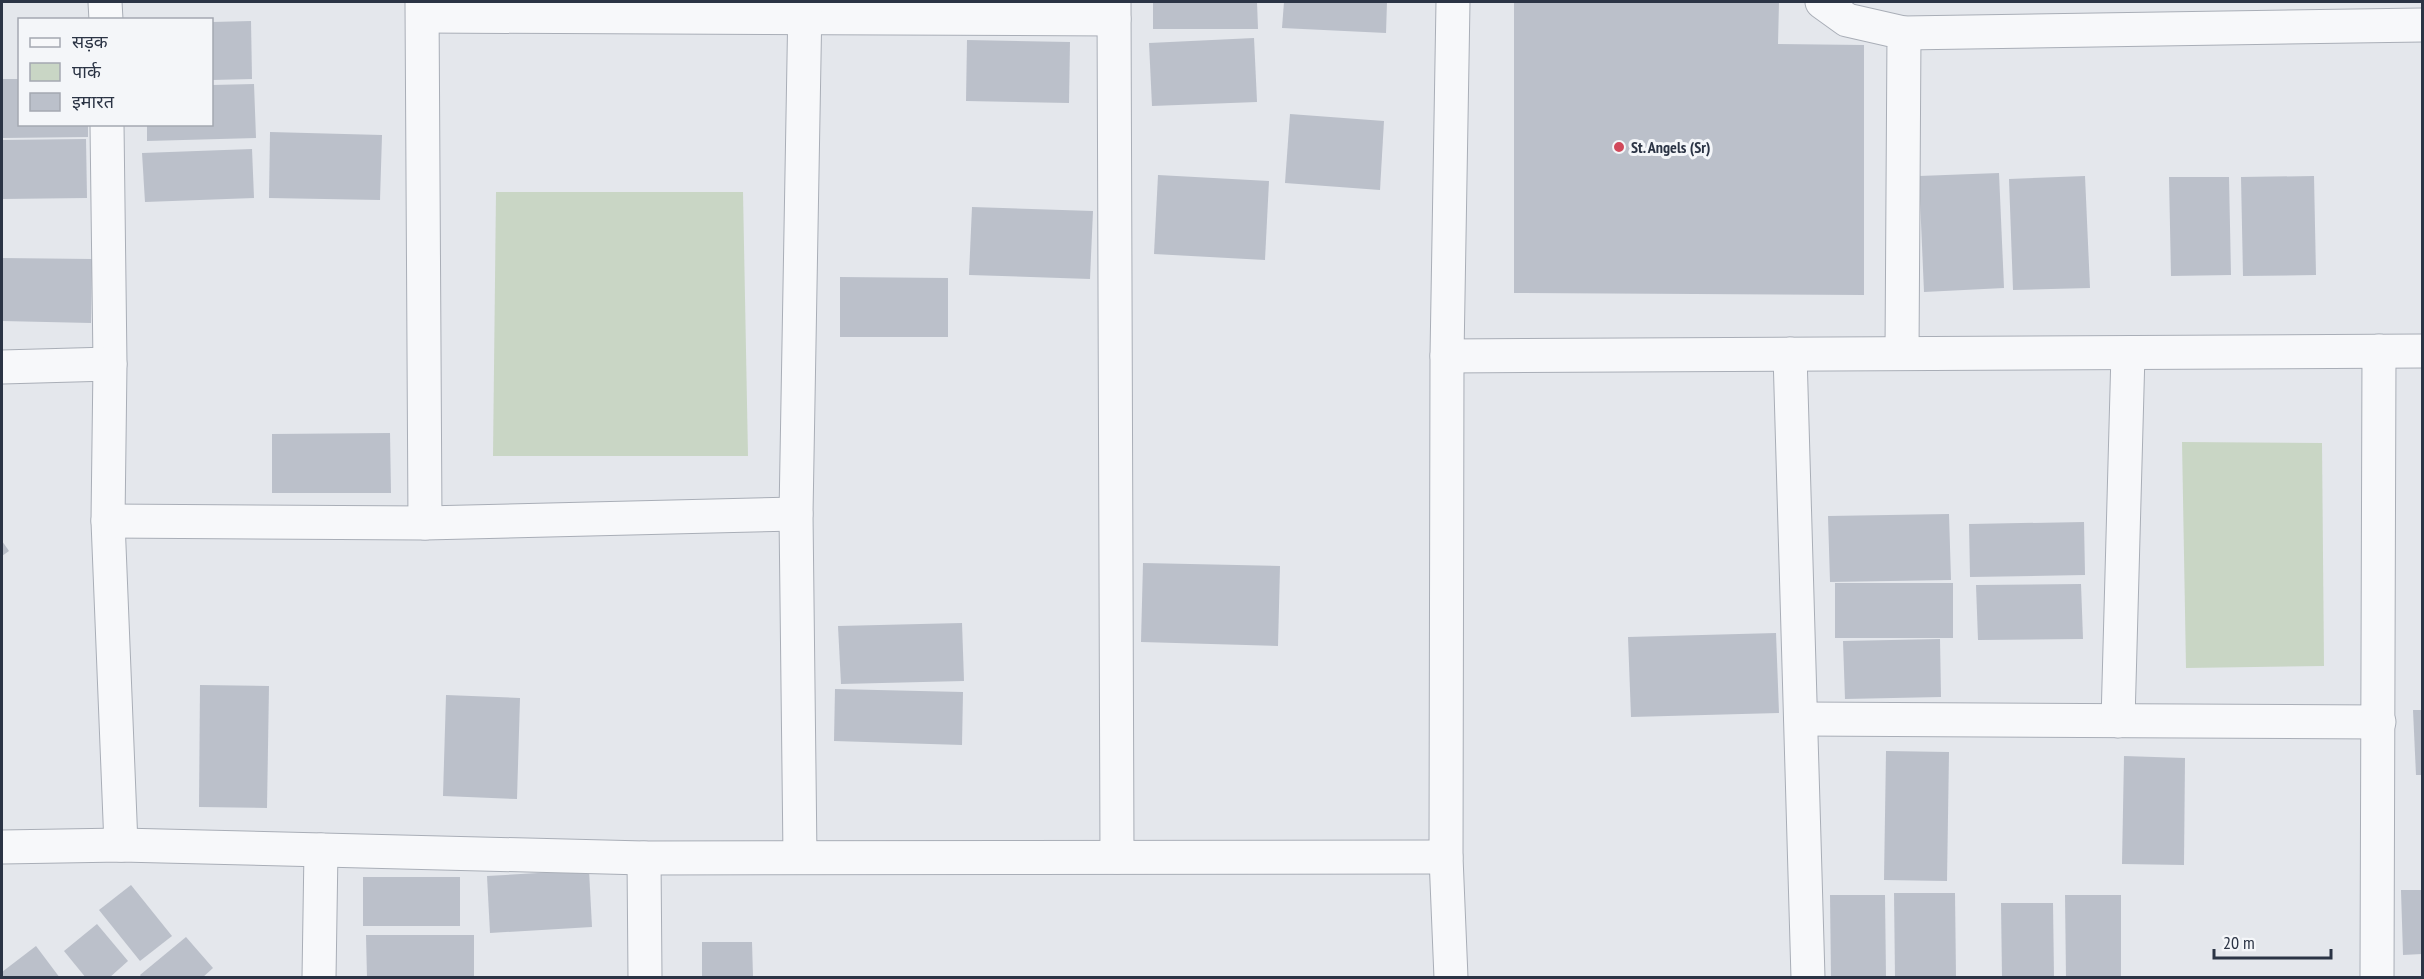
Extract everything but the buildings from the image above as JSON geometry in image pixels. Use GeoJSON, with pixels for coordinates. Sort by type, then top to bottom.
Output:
{"type":"FeatureCollection","features":[{"type":"Feature","properties":{"kind":"street"},"geometry":{"type":"LineString","coordinates":[[105,2],[105,18]]}},
{"type":"Feature","properties":{"kind":"street"},"geometry":{"type":"LineString","coordinates":[[1451,978],[1446,857],[1447,356],[1453,2]]}},
{"type":"Feature","properties":{"kind":"street"},"geometry":{"type":"LineString","coordinates":[[1822,2],[1847,20],[1904,33],[2422,25]]}},
{"type":"Feature","properties":{"kind":"street"},"geometry":{"type":"LineString","coordinates":[[425,523],[423,9],[1114,10],[1118,857]]}},
{"type":"Feature","properties":{"kind":"street"},"geometry":{"type":"LineString","coordinates":[[800,857],[796,514],[804,9]]}},
{"type":"Feature","properties":{"kind":"street"},"geometry":{"type":"LineString","coordinates":[[1902,353],[1904,33]]}},
{"type":"Feature","properties":{"kind":"street"},"geometry":{"type":"LineString","coordinates":[[107,126],[110,364],[108,521],[121,845]]}},
{"type":"Feature","properties":{"kind":"street"},"geometry":{"type":"LineString","coordinates":[[2377,978],[2379,351]]}},
{"type":"Feature","properties":{"kind":"street"},"geometry":{"type":"LineString","coordinates":[[1447,356],[2422,351]]}},
{"type":"Feature","properties":{"kind":"street"},"geometry":{"type":"LineString","coordinates":[[2118,721],[2128,353]]}},
{"type":"Feature","properties":{"kind":"street"},"geometry":{"type":"LineString","coordinates":[[1790,354],[1808,978]]}},
{"type":"Feature","properties":{"kind":"street"},"geometry":{"type":"LineString","coordinates":[[2,367],[110,364]]}},
{"type":"Feature","properties":{"kind":"street"},"geometry":{"type":"LineString","coordinates":[[108,521],[425,523],[796,514]]}},
{"type":"Feature","properties":{"kind":"street"},"geometry":{"type":"LineString","coordinates":[[1801,719],[2379,722]]}},
{"type":"Feature","properties":{"kind":"street"},"geometry":{"type":"LineString","coordinates":[[2,847],[121,845],[644,858],[1446,857]]}},
{"type":"Feature","properties":{"kind":"street"},"geometry":{"type":"LineString","coordinates":[[319,978],[321,850]]}},
{"type":"Feature","properties":{"kind":"street"},"geometry":{"type":"LineString","coordinates":[[644,858],[645,978]]}},
{"type":"Feature","properties":{"kind":"green space"},"geometry":{"type":"Polygon","coordinates":[[[496,192],[743,192],[748,456],[493,456],[496,192]]]}},
{"type":"Feature","properties":{"kind":"green space"},"geometry":{"type":"Polygon","coordinates":[[[2182,442],[2322,443],[2324,666],[2186,668],[2182,442]]]}},
{"type":"Feature","properties":{"kind":"place","name":"St. Angels (Sr)"},"geometry":{"type":"Point","coordinates":[1619,147]}}]}
